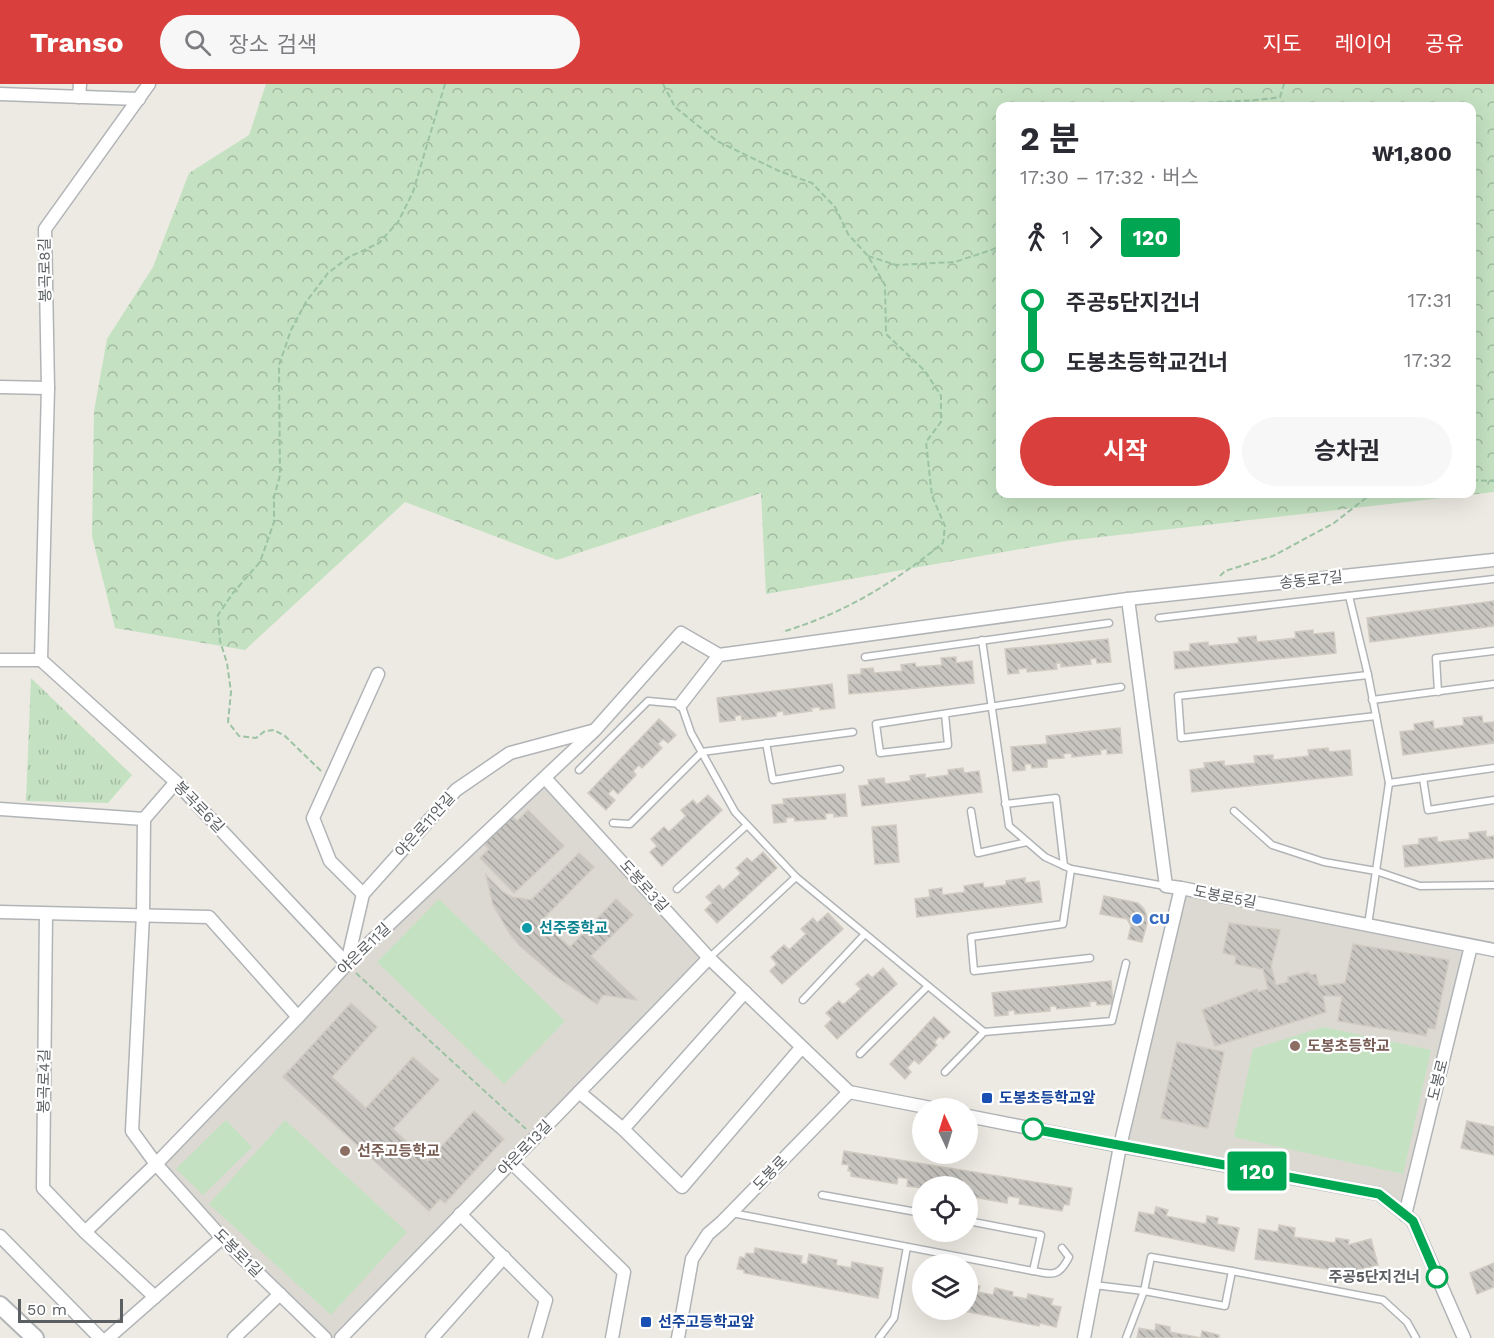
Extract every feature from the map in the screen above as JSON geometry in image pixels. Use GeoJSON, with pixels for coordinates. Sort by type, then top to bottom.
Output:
{"type":"FeatureCollection","features":[{"type":"Feature","properties":{"kind":"street","name":"봉곡로8길"},"geometry":{"type":"LineString","coordinates":[[48,388],[45,229],[149,84]]}},
{"type":"Feature","properties":{"kind":"street"},"geometry":{"type":"LineString","coordinates":[[0,94],[80,90],[139,99]]}},
{"type":"Feature","properties":{"kind":"street"},"geometry":{"type":"LineString","coordinates":[[0,387],[48,388],[41,660],[0,660]]}},
{"type":"Feature","properties":{"kind":"street","name":"송동로7길"},"geometry":{"type":"LineString","coordinates":[[719,656],[1128,599],[1494,560]]}},
{"type":"Feature","properties":{"kind":"street"},"geometry":{"type":"LineString","coordinates":[[1128,599],[1166,886],[1181,888]]}},
{"type":"Feature","properties":{"kind":"street","name":"야은로11길"},"geometry":{"type":"LineString","coordinates":[[85,1232],[156,1164],[347,964],[595,730],[681,633],[719,656]]}},
{"type":"Feature","properties":{"kind":"street"},"geometry":{"type":"LineString","coordinates":[[681,704],[719,656]]}},
{"type":"Feature","properties":{"kind":"street","name":"봉곡로6길"},"geometry":{"type":"LineString","coordinates":[[41,660],[176,782],[347,964]]}},
{"type":"Feature","properties":{"kind":"street"},"geometry":{"type":"LineString","coordinates":[[363,894],[330,861],[313,818],[378,674]]}},
{"type":"Feature","properties":{"kind":"street","name":"야은로11안길"},"geometry":{"type":"LineString","coordinates":[[347,964],[363,894],[456,790],[510,753],[595,730]]}},
{"type":"Feature","properties":{"kind":"street","name":"도봉로3길"},"geometry":{"type":"LineString","coordinates":[[545,778],[709,958],[849,1092]]}},
{"type":"Feature","properties":{"kind":"street"},"geometry":{"type":"LineString","coordinates":[[156,1164],[132,1131],[144,819],[176,782]]}},
{"type":"Feature","properties":{"kind":"street"},"geometry":{"type":"LineString","coordinates":[[0,809],[144,819]]}},
{"type":"Feature","properties":{"kind":"street","name":"도봉로5길"},"geometry":{"type":"LineString","coordinates":[[1120,1146],[1181,888],[1494,950]]}},
{"type":"Feature","properties":{"kind":"street"},"geometry":{"type":"LineString","coordinates":[[0,912],[209,917],[298,1017]]}},
{"type":"Feature","properties":{"kind":"street","name":"봉곡로4길"},"geometry":{"type":"LineString","coordinates":[[46,914],[43,1188],[85,1232]]}},
{"type":"Feature","properties":{"kind":"street","name":"도봉로"},"geometry":{"type":"LineString","coordinates":[[1406,1215],[1471,946]]}},
{"type":"Feature","properties":{"kind":"street","name":"야은로13길"},"geometry":{"type":"LineString","coordinates":[[341,1338],[709,958]]}},
{"type":"Feature","properties":{"kind":"street"},"geometry":{"type":"LineString","coordinates":[[623,1129],[745,992]]}},
{"type":"Feature","properties":{"kind":"street"},"geometry":{"type":"LineString","coordinates":[[579,1092],[623,1129],[682,1187],[801,1048]]}},
{"type":"Feature","properties":{"kind":"street"},"geometry":{"type":"LineString","coordinates":[[849,1092],[912,1104]]}},
{"type":"Feature","properties":{"kind":"street","name":"도봉로"},"geometry":{"type":"LineString","coordinates":[[678,1338],[692,1259],[708,1234],[849,1092]]}},
{"type":"Feature","properties":{"kind":"street"},"geometry":{"type":"LineString","coordinates":[[978,1118],[1379,1194],[1413,1221],[1464,1338]]}},
{"type":"Feature","properties":{"kind":"street"},"geometry":{"type":"LineString","coordinates":[[1084,1338],[1120,1146]]}},
{"type":"Feature","properties":{"kind":"street"},"geometry":{"type":"LineString","coordinates":[[511,1162],[624,1272],[612,1338]]}},
{"type":"Feature","properties":{"kind":"street","name":"도봉로1길"},"geometry":{"type":"LineString","coordinates":[[156,1164],[222,1238],[325,1338]]}},
{"type":"Feature","properties":{"kind":"street"},"geometry":{"type":"LineString","coordinates":[[460,1214],[546,1300],[535,1338]]}},
{"type":"Feature","properties":{"kind":"street"},"geometry":{"type":"LineString","coordinates":[[85,1232],[155,1297]]}},
{"type":"Feature","properties":{"kind":"street"},"geometry":{"type":"LineString","coordinates":[[0,1236],[100,1338]]}},
{"type":"Feature","properties":{"kind":"street"},"geometry":{"type":"LineString","coordinates":[[108,1338],[222,1238]]}},
{"type":"Feature","properties":{"kind":"street"},"geometry":{"type":"LineString","coordinates":[[432,1338],[504,1257]]}},
{"type":"Feature","properties":{"kind":"street"},"geometry":{"type":"LineString","coordinates":[[234,1338],[280,1294]]}},
{"type":"Feature","properties":{"kind":"street"},"geometry":{"type":"LineString","coordinates":[[0,1305],[35,1338]]}},
{"type":"Feature","properties":{"kind":"lane"},"geometry":{"type":"LineString","coordinates":[[1159,618],[1494,579]]}},
{"type":"Feature","properties":{"kind":"lane"},"geometry":{"type":"LineString","coordinates":[[1349,596],[1368,675],[1389,783],[1367,925]]}},
{"type":"Feature","properties":{"kind":"lane"},"geometry":{"type":"LineString","coordinates":[[865,657],[1109,623]]}},
{"type":"Feature","properties":{"kind":"lane"},"geometry":{"type":"LineString","coordinates":[[982,640],[1010,826],[1045,858],[1071,869],[1166,886]]}},
{"type":"Feature","properties":{"kind":"lane"},"geometry":{"type":"LineString","coordinates":[[1438,692],[1436,658],[1494,651]]}},
{"type":"Feature","properties":{"kind":"lane"},"geometry":{"type":"LineString","coordinates":[[1368,675],[1178,696],[1181,738],[1376,717]]}},
{"type":"Feature","properties":{"kind":"lane"},"geometry":{"type":"LineString","coordinates":[[1372,700],[1494,684]]}},
{"type":"Feature","properties":{"kind":"lane"},"geometry":{"type":"LineString","coordinates":[[945,714],[948,745],[880,753],[876,724],[1121,687]]}},
{"type":"Feature","properties":{"kind":"lane"},"geometry":{"type":"LineString","coordinates":[[579,770],[648,701],[681,704],[702,752],[735,812],[747,825],[796,877],[984,1032]]}},
{"type":"Feature","properties":{"kind":"lane"},"geometry":{"type":"LineString","coordinates":[[613,823],[630,824],[702,752],[853,732]]}},
{"type":"Feature","properties":{"kind":"lane"},"geometry":{"type":"LineString","coordinates":[[766,743],[773,780],[840,769]]}},
{"type":"Feature","properties":{"kind":"lane"},"geometry":{"type":"LineString","coordinates":[[1389,783],[1494,768]]}},
{"type":"Feature","properties":{"kind":"lane"},"geometry":{"type":"LineString","coordinates":[[1423,778],[1428,810],[1494,800]]}},
{"type":"Feature","properties":{"kind":"lane"},"geometry":{"type":"LineString","coordinates":[[1005,804],[1056,798],[1064,866]]}},
{"type":"Feature","properties":{"kind":"lane"},"geometry":{"type":"LineString","coordinates":[[971,811],[978,853],[1027,842]]}},
{"type":"Feature","properties":{"kind":"lane"},"geometry":{"type":"LineString","coordinates":[[1234,811],[1272,845],[1324,862],[1376,871],[1420,885],[1494,885]]}},
{"type":"Feature","properties":{"kind":"lane"},"geometry":{"type":"LineString","coordinates":[[677,890],[747,825]]}},
{"type":"Feature","properties":{"kind":"lane"},"geometry":{"type":"LineString","coordinates":[[1071,869],[1063,924],[971,937],[974,971],[1090,958]]}},
{"type":"Feature","properties":{"kind":"lane"},"geometry":{"type":"LineString","coordinates":[[709,958],[796,877]]}},
{"type":"Feature","properties":{"kind":"lane"},"geometry":{"type":"LineString","coordinates":[[803,1000],[865,934]]}},
{"type":"Feature","properties":{"kind":"lane"},"geometry":{"type":"LineString","coordinates":[[945,1072],[984,1032],[1112,1021],[1126,963]]}},
{"type":"Feature","properties":{"kind":"lane"},"geometry":{"type":"LineString","coordinates":[[860,1054],[928,986]]}},
{"type":"Feature","properties":{"kind":"lane"},"geometry":{"type":"LineString","coordinates":[[822,1195],[912,1211]]}},
{"type":"Feature","properties":{"kind":"lane"},"geometry":{"type":"LineString","coordinates":[[731,1213],[1051,1275],[1062,1270],[1069,1257],[1062,1248]]}},
{"type":"Feature","properties":{"kind":"lane"},"geometry":{"type":"LineString","coordinates":[[978,1223],[1041,1235],[1033,1271]]}},
{"type":"Feature","properties":{"kind":"lane"},"geometry":{"type":"LineString","coordinates":[[879,1338],[894,1318],[907,1247]]}},
{"type":"Feature","properties":{"kind":"lane"},"geometry":{"type":"LineString","coordinates":[[1126,1338],[1144,1291],[1151,1257],[1383,1300],[1407,1322],[1416,1338]]}},
{"type":"Feature","properties":{"kind":"lane"},"geometry":{"type":"LineString","coordinates":[[1094,1285],[1144,1291],[1225,1306],[1232,1271]]}},
{"type":"Feature","properties":{"kind":"path"},"geometry":{"type":"LineString","coordinates":[[330,780],[285,736],[274,730],[265,732],[256,738],[239,736],[228,722],[231,692],[227,663],[220,641],[218,615],[233,593],[260,562],[274,522],[274,497],[280,475],[279,365],[291,330],[306,302],[328,273],[349,257],[379,243],[398,222],[413,192],[445,84]]}},
{"type":"Feature","properties":{"kind":"path"},"geometry":{"type":"LineString","coordinates":[[663,84],[675,107],[717,141],[769,167],[812,183],[836,207],[848,234],[868,256],[885,285],[886,334],[925,371],[941,396],[941,422],[926,442],[932,496],[945,526],[943,543],[906,573],[850,606],[811,623],[777,634]]}},
{"type":"Feature","properties":{"kind":"path"},"geometry":{"type":"LineString","coordinates":[[1230,102],[1259,101],[1280,97],[1284,84]]}},
{"type":"Feature","properties":{"kind":"path"},"geometry":{"type":"LineString","coordinates":[[868,256],[896,265],[955,262],[996,248]]}},
{"type":"Feature","properties":{"kind":"path"},"geometry":{"type":"LineString","coordinates":[[1476,480],[1494,481]]}},
{"type":"Feature","properties":{"kind":"path"},"geometry":{"type":"LineString","coordinates":[[1206,591],[1225,571],[1273,556],[1334,523],[1366,498]]}},
{"type":"Feature","properties":{"kind":"path"},"geometry":{"type":"LineString","coordinates":[[347,964],[535,1137]]}},
{"type":"Feature","properties":{"kind":"shaded area"},"geometry":{"type":"Polygon","coordinates":[[[545,778],[709,958],[341,1338],[325,1338],[156,1164],[298,1017],[545,778]]]}},
{"type":"Feature","properties":{"kind":"shaded area","name":"도봉초등학교"},"geometry":{"type":"Polygon","coordinates":[[[1181,888],[1471,946],[1405,1215],[1379,1194],[1120,1146],[1181,888]]]}},
{"type":"Feature","properties":{"kind":"green space"},"geometry":{"type":"Polygon","coordinates":[[[266,84],[1494,84],[1494,492],[1476,494],[1476,102],[996,102],[996,498],[1442,498],[1066,541],[766,594],[761,493],[557,560],[405,502],[245,650],[115,628],[92,536],[94,411],[107,339],[153,267],[189,173],[249,135],[266,84]]]}},
{"type":"Feature","properties":{"kind":"green space"},"geometry":{"type":"Polygon","coordinates":[[[31,678],[132,775],[108,803],[26,801],[31,678]]]}},
{"type":"Feature","properties":{"kind":"green space"},"geometry":{"type":"Polygon","coordinates":[[[439,899],[565,1021],[504,1084],[377,962],[439,899]]]}},
{"type":"Feature","properties":{"kind":"green space"},"geometry":{"type":"Polygon","coordinates":[[[1323,1027],[1431,1050],[1403,1174],[1234,1137],[1253,1049],[1323,1027]]]}},
{"type":"Feature","properties":{"kind":"green space"},"geometry":{"type":"Polygon","coordinates":[[[226,1120],[252,1147],[203,1195],[176,1169],[226,1120]]]}},
{"type":"Feature","properties":{"kind":"green space"},"geometry":{"type":"Polygon","coordinates":[[[285,1120],[407,1232],[331,1315],[209,1204],[285,1120]]]}},
{"type":"Feature","properties":{"kind":"building"},"geometry":{"type":"Polygon","coordinates":[[[1494,601],[1494,626],[1370,642],[1367,618],[1494,601]]]}},
{"type":"Feature","properties":{"kind":"building"},"geometry":{"type":"Polygon","coordinates":[[[1313,630],[1313,634],[1334,632],[1336,653],[1175,669],[1174,652],[1190,651],[1190,644],[1208,642],[1208,646],[1239,643],[1238,638],[1256,636],[1257,642],[1296,638],[1295,632],[1313,630]]]}},
{"type":"Feature","properties":{"kind":"building"},"geometry":{"type":"Polygon","coordinates":[[[1108,639],[1111,662],[1097,663],[1096,658],[1090,659],[1091,664],[1061,667],[1061,663],[1056,663],[1057,669],[1027,672],[1027,668],[1018,669],[1019,673],[1008,674],[1005,649],[1108,639]]]}},
{"type":"Feature","properties":{"kind":"building"},"geometry":{"type":"Polygon","coordinates":[[[956,657],[956,663],[972,661],[974,683],[849,694],[848,675],[861,674],[861,669],[873,668],[874,673],[902,671],[901,665],[915,663],[916,667],[942,665],[941,658],[956,657]]]}},
{"type":"Feature","properties":{"kind":"building"},"geometry":{"type":"Polygon","coordinates":[[[832,684],[835,708],[820,710],[820,707],[811,708],[812,711],[784,715],[783,711],[776,712],[776,716],[742,720],[741,715],[735,716],[735,720],[720,722],[717,698],[832,684]]]}},
{"type":"Feature","properties":{"kind":"building"},"geometry":{"type":"Polygon","coordinates":[[[1482,716],[1483,723],[1494,722],[1494,743],[1403,755],[1400,732],[1415,730],[1414,724],[1433,721],[1434,729],[1464,725],[1463,718],[1482,716]]]}},
{"type":"Feature","properties":{"kind":"building"},"geometry":{"type":"Polygon","coordinates":[[[659,719],[676,735],[668,743],[663,739],[658,744],[662,748],[642,768],[639,765],[633,771],[636,775],[618,794],[613,789],[608,794],[615,800],[606,810],[588,793],[659,719]]]}},
{"type":"Feature","properties":{"kind":"building"},"geometry":{"type":"Polygon","coordinates":[[[1120,728],[1122,753],[1107,754],[1107,749],[1100,750],[1101,754],[1072,757],[1072,753],[1063,754],[1064,758],[1047,759],[1047,767],[1032,768],[1031,764],[1025,764],[1025,770],[1013,771],[1011,747],[1047,744],[1046,736],[1120,728]]]}},
{"type":"Feature","properties":{"kind":"building"},"geometry":{"type":"Polygon","coordinates":[[[1328,748],[1329,752],[1350,750],[1352,775],[1192,792],[1190,770],[1205,768],[1204,763],[1224,761],[1224,766],[1255,763],[1254,756],[1273,755],[1273,760],[1309,756],[1308,750],[1328,748]]]}},
{"type":"Feature","properties":{"kind":"building"},"geometry":{"type":"Polygon","coordinates":[[[963,768],[964,773],[979,771],[982,792],[862,806],[859,786],[869,785],[868,780],[884,778],[885,784],[911,781],[910,776],[925,774],[925,778],[949,775],[948,770],[963,768]]]}},
{"type":"Feature","properties":{"kind":"building"},"geometry":{"type":"Polygon","coordinates":[[[845,794],[847,816],[834,817],[834,813],[825,814],[826,819],[795,821],[794,817],[786,818],[786,822],[774,823],[772,805],[784,804],[783,799],[845,794]]]}},
{"type":"Feature","properties":{"kind":"building"},"geometry":{"type":"Polygon","coordinates":[[[708,795],[722,810],[662,866],[650,852],[657,846],[651,839],[664,827],[669,832],[686,816],[681,810],[693,800],[697,805],[708,795]]]}},
{"type":"Feature","properties":{"kind":"building"},"geometry":{"type":"Polygon","coordinates":[[[528,810],[564,846],[514,893],[480,858],[489,849],[483,843],[511,815],[517,821],[528,810]]]}},
{"type":"Feature","properties":{"kind":"building"},"geometry":{"type":"Polygon","coordinates":[[[896,825],[899,862],[875,864],[872,827],[896,825]]]}},
{"type":"Feature","properties":{"kind":"building"},"geometry":{"type":"Polygon","coordinates":[[[1486,831],[1486,837],[1494,836],[1494,858],[1405,867],[1403,846],[1419,844],[1419,839],[1437,837],[1437,842],[1470,839],[1469,833],[1486,831]]]}},
{"type":"Feature","properties":{"kind":"building"},"geometry":{"type":"Polygon","coordinates":[[[763,852],[777,868],[717,923],[705,910],[712,903],[706,897],[719,885],[723,890],[741,873],[736,868],[747,858],[752,862],[763,852]]]}},
{"type":"Feature","properties":{"kind":"building","name":"선주중학교"},"geometry":{"type":"Polygon","coordinates":[[[579,853],[594,867],[541,921],[570,947],[616,899],[633,915],[591,956],[637,1000],[603,995],[597,1004],[554,975],[520,946],[493,905],[486,875],[503,892],[512,897],[531,900],[579,853]]]}},
{"type":"Feature","properties":{"kind":"building"},"geometry":{"type":"Polygon","coordinates":[[[1025,878],[1025,883],[1039,881],[1042,902],[917,917],[915,899],[930,897],[929,890],[942,888],[942,895],[965,892],[964,886],[983,883],[984,888],[1006,885],[1006,881],[1025,878]]]}},
{"type":"Feature","properties":{"kind":"building","name":"CU"},"geometry":{"type":"Polygon","coordinates":[[[1104,896],[1138,903],[1144,909],[1148,919],[1142,942],[1128,939],[1131,926],[1127,919],[1100,914],[1104,896]]]}},
{"type":"Feature","properties":{"kind":"building"},"geometry":{"type":"Polygon","coordinates":[[[828,913],[843,929],[782,984],[770,971],[777,964],[771,957],[784,945],[789,950],[806,934],[801,929],[813,918],[817,923],[828,913]]]}},
{"type":"Feature","properties":{"kind":"building","name":"도봉초등학교"},"geometry":{"type":"Polygon","coordinates":[[[1229,923],[1280,930],[1271,966],[1276,985],[1288,982],[1288,977],[1308,972],[1310,975],[1316,974],[1319,986],[1345,983],[1353,944],[1449,960],[1435,1029],[1428,1028],[1426,1036],[1338,1021],[1342,996],[1323,996],[1326,1012],[1215,1046],[1202,1010],[1257,989],[1258,992],[1268,989],[1263,969],[1235,964],[1236,956],[1223,953],[1229,923]]]}},
{"type":"Feature","properties":{"kind":"building"},"geometry":{"type":"Polygon","coordinates":[[[883,968],[897,984],[837,1039],[825,1026],[832,1019],[826,1013],[839,1001],[843,1005],[861,989],[856,984],[868,974],[872,978],[883,968]]]}},
{"type":"Feature","properties":{"kind":"building"},"geometry":{"type":"Polygon","coordinates":[[[1111,981],[1113,1004],[1097,1005],[1096,1001],[1089,1002],[1090,1006],[1057,1009],[1056,1006],[1050,1006],[1050,1011],[1015,1014],[1014,1010],[1008,1011],[1008,1015],[995,1016],[992,993],[1111,981]]]}},
{"type":"Feature","properties":{"kind":"building"},"geometry":{"type":"Polygon","coordinates":[[[351,1003],[377,1027],[332,1077],[366,1108],[413,1057],[439,1080],[393,1129],[428,1161],[474,1111],[504,1139],[445,1203],[440,1199],[429,1211],[283,1077],[351,1003]]]}},
{"type":"Feature","properties":{"kind":"building"},"geometry":{"type":"Polygon","coordinates":[[[934,1017],[950,1032],[943,1039],[940,1036],[934,1042],[937,1045],[919,1064],[914,1060],[907,1068],[911,1072],[905,1079],[890,1064],[934,1017]]]}},
{"type":"Feature","properties":{"kind":"building"},"geometry":{"type":"Polygon","coordinates":[[[1177,1042],[1224,1052],[1208,1128],[1161,1118],[1177,1042]]]}},
{"type":"Feature","properties":{"kind":"building"},"geometry":{"type":"Polygon","coordinates":[[[1467,1121],[1494,1127],[1494,1155],[1461,1148],[1467,1121]]]}},
{"type":"Feature","properties":{"kind":"building"},"geometry":{"type":"Polygon","coordinates":[[[844,1151],[912,1162],[912,1164],[1072,1188],[1069,1205],[1064,1204],[1062,1211],[1019,1204],[1020,1198],[1008,1196],[1007,1203],[978,1198],[978,1176],[912,1176],[912,1187],[907,1186],[908,1179],[898,1177],[897,1184],[851,1176],[851,1171],[848,1171],[849,1165],[842,1164],[844,1151]]]}},
{"type":"Feature","properties":{"kind":"building"},"geometry":{"type":"Polygon","coordinates":[[[1156,1207],[1168,1210],[1166,1216],[1206,1224],[1207,1216],[1218,1218],[1217,1224],[1239,1228],[1234,1251],[1135,1231],[1139,1212],[1154,1215],[1156,1207]]]}},
{"type":"Feature","properties":{"kind":"building"},"geometry":{"type":"Polygon","coordinates":[[[1279,1225],[1295,1228],[1294,1237],[1335,1243],[1336,1238],[1349,1240],[1348,1245],[1371,1239],[1378,1265],[1349,1272],[1255,1259],[1259,1229],[1278,1232],[1279,1225]]]}},
{"type":"Feature","properties":{"kind":"building"},"geometry":{"type":"Polygon","coordinates":[[[755,1248],[802,1256],[801,1263],[807,1265],[809,1254],[837,1260],[836,1265],[851,1268],[852,1262],[883,1268],[878,1298],[744,1273],[744,1270],[737,1269],[740,1257],[745,1258],[746,1253],[754,1254],[755,1248]]]}},
{"type":"Feature","properties":{"kind":"building"},"geometry":{"type":"Polygon","coordinates":[[[1494,1263],[1494,1287],[1477,1294],[1470,1273],[1494,1263]]]}},
{"type":"Feature","properties":{"kind":"building"},"geometry":{"type":"Polygon","coordinates":[[[995,1288],[1013,1292],[1012,1296],[1027,1299],[1028,1294],[1053,1299],[1051,1305],[1061,1307],[1056,1327],[1040,1323],[1039,1326],[978,1314],[978,1292],[993,1295],[995,1288]]]}},
{"type":"Feature","properties":{"kind":"building"},"geometry":{"type":"Polygon","coordinates":[[[1156,1324],[1170,1327],[1170,1332],[1201,1338],[1137,1338],[1139,1328],[1155,1331],[1156,1324]]]}},
{"type":"Feature","properties":{"kind":"building"},"geometry":{"type":"Polygon","coordinates":[[[1202,1331],[1219,1335],[1219,1338],[1201,1338],[1202,1331]]]}},
{"type":"Feature","properties":{"kind":"bus line","name":"120"},"geometry":{"type":"LineString","coordinates":[[1033,1129],[1379,1194],[1413,1221],[1437,1277]]}},
{"type":"Feature","properties":{"kind":"place","name":"CU"},"geometry":{"type":"Point","coordinates":[1137,919]}},
{"type":"Feature","properties":{"kind":"place","name":"선주중학교"},"geometry":{"type":"Point","coordinates":[527,928]}},
{"type":"Feature","properties":{"kind":"place","name":"도봉초등학교"},"geometry":{"type":"Point","coordinates":[1295,1046]}},
{"type":"Feature","properties":{"kind":"place","name":"도봉초등학교앞"},"geometry":{"type":"Point","coordinates":[987,1098]}},
{"type":"Feature","properties":{"kind":"place","name":"선주고등학교"},"geometry":{"type":"Point","coordinates":[345,1151]}},
{"type":"Feature","properties":{"kind":"place","name":"주공5단지건너"},"geometry":{"type":"Point","coordinates":[1437,1277]}},
{"type":"Feature","properties":{"kind":"place","name":"선주고등학교앞"},"geometry":{"type":"Point","coordinates":[646,1322]}}]}
